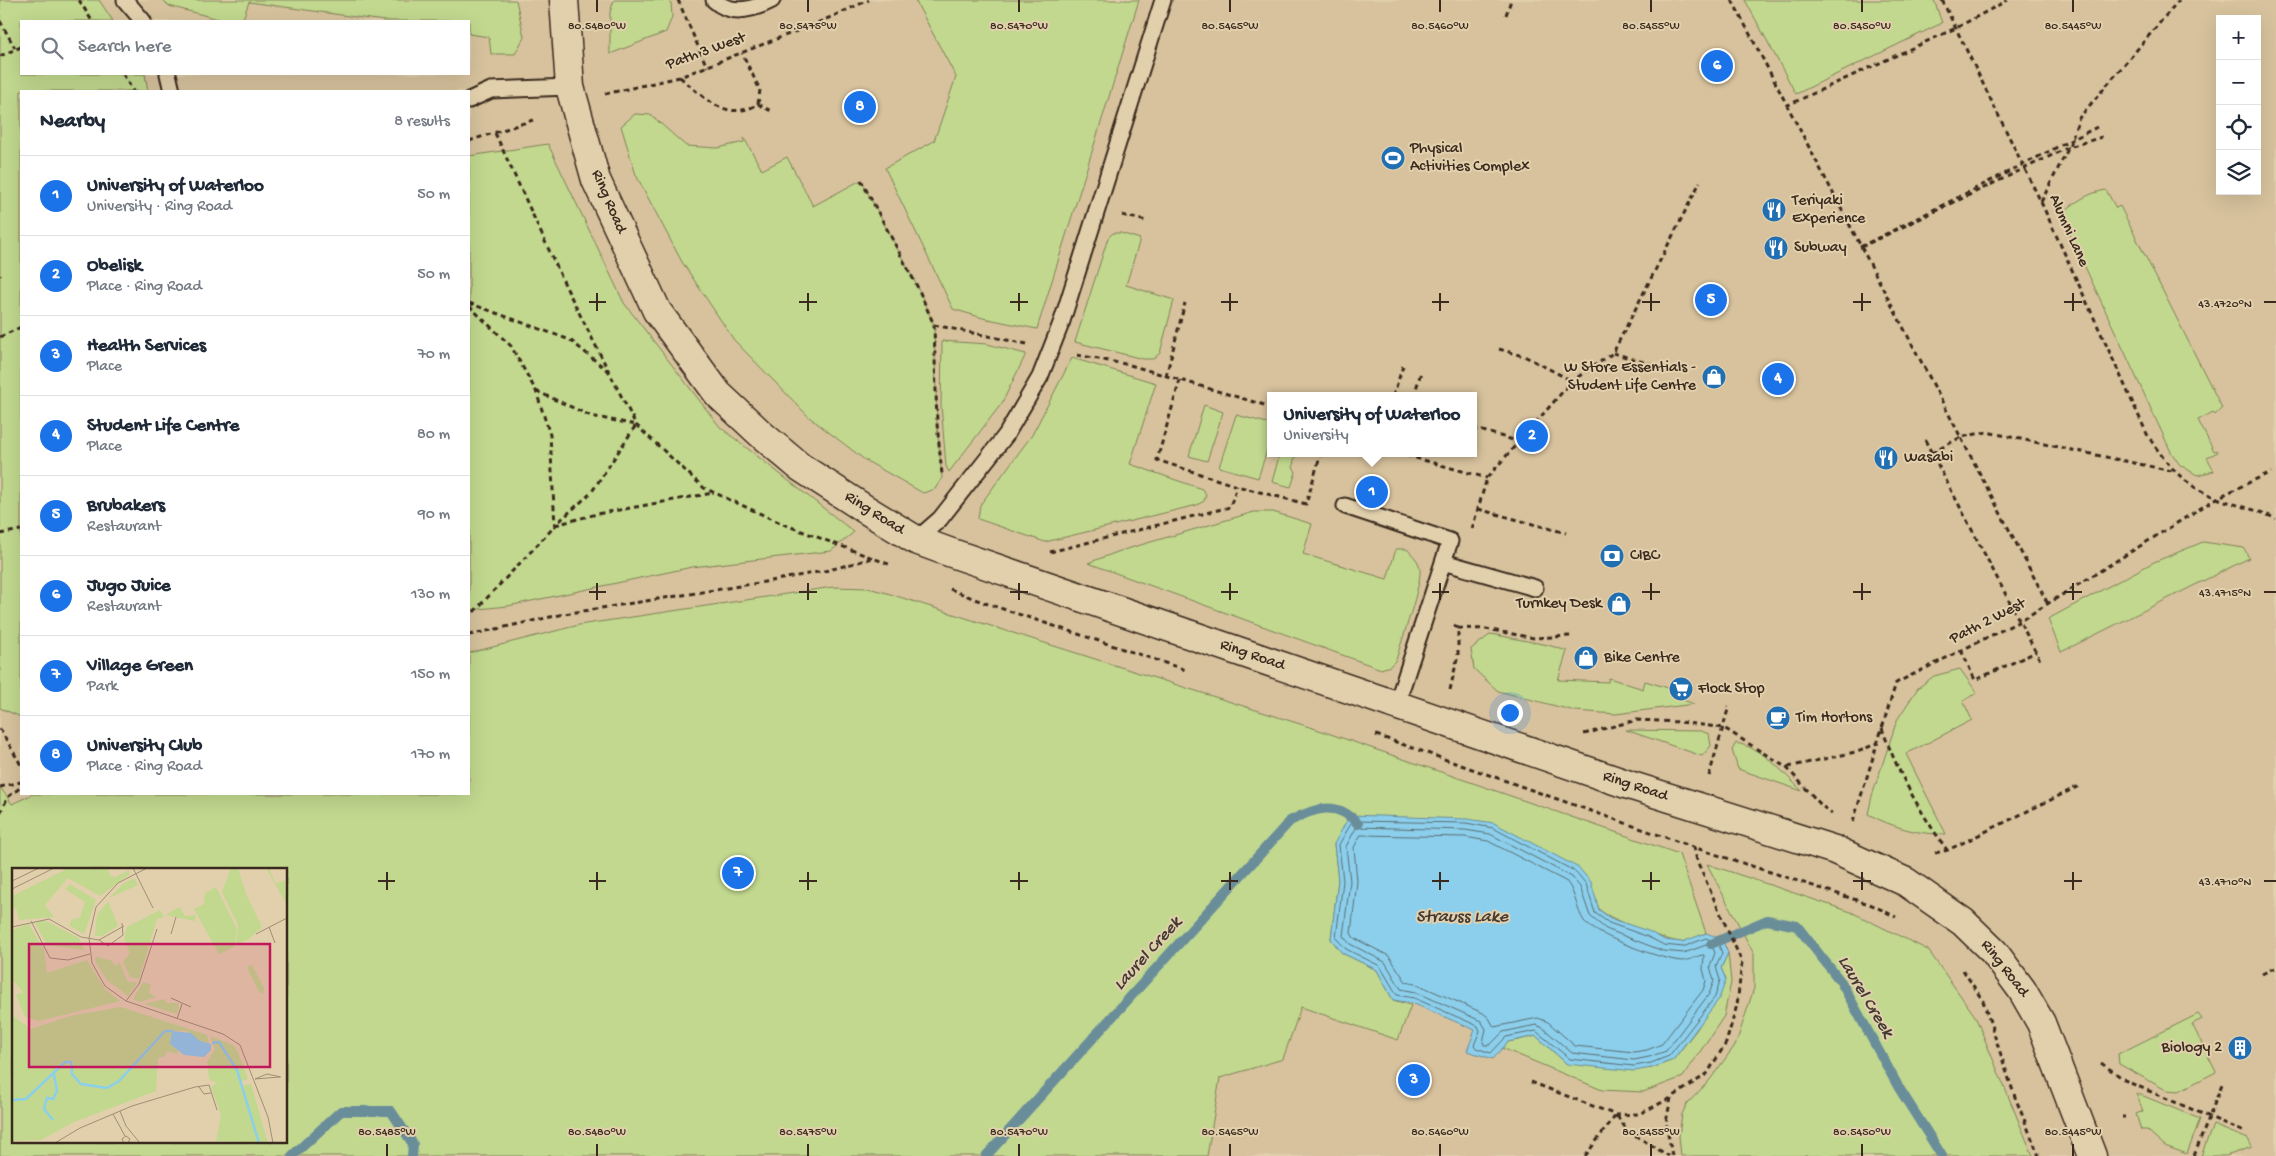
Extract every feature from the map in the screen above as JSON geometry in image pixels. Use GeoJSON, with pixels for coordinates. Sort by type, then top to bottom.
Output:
{"type":"FeatureCollection","features":[{"type":"Feature","properties":{"kind":"street","name":"Ring Road"},"geometry":{"type":"LineString","coordinates":[[564,0],[570,87],[596,180],[657,312],[718,394],[800,467],[916,540],[1629,785],[1835,850],[1906,882],[1929,896],[1963,922],[1994,952],[2032,1007],[2041,1023],[2092,1156]]}},
{"type":"Feature","properties":{"kind":"lane"},"geometry":{"type":"LineString","coordinates":[[125,0],[142,20]]}},
{"type":"Feature","properties":{"kind":"lane"},"geometry":{"type":"LineString","coordinates":[[714,0],[720,6],[747,11],[772,0]]}},
{"type":"Feature","properties":{"kind":"lane"},"geometry":{"type":"LineString","coordinates":[[916,540],[940,519],[1006,435],[1036,384],[1062,321],[1163,0]]}},
{"type":"Feature","properties":{"kind":"lane"},"geometry":{"type":"LineString","coordinates":[[168,75],[172,90]]}},
{"type":"Feature","properties":{"kind":"lane"},"geometry":{"type":"LineString","coordinates":[[470,100],[491,90],[570,87]]}},
{"type":"Feature","properties":{"kind":"lane"},"geometry":{"type":"LineString","coordinates":[[1345,506],[1450,541],[1396,706]]}},
{"type":"Feature","properties":{"kind":"lane"},"geometry":{"type":"LineString","coordinates":[[1443,562],[1535,588]]}},
{"type":"Feature","properties":{"kind":"path"},"geometry":{"type":"LineString","coordinates":[[79,0],[91,20]]}},
{"type":"Feature","properties":{"kind":"path"},"geometry":{"type":"LineString","coordinates":[[678,0],[706,67]]}},
{"type":"Feature","properties":{"kind":"path","name":"Path 3 West"},"geometry":{"type":"LineString","coordinates":[[604,94],[680,77],[822,22],[869,0]]}},
{"type":"Feature","properties":{"kind":"path"},"geometry":{"type":"LineString","coordinates":[[1506,15],[1511,0]]}},
{"type":"Feature","properties":{"kind":"path"},"geometry":{"type":"LineString","coordinates":[[1732,0],[2048,604]]}},
{"type":"Feature","properties":{"kind":"path","name":"Alumni Lane"},"geometry":{"type":"LineString","coordinates":[[1942,0],[2025,168],[2147,434],[2161,457],[2173,471]]}},
{"type":"Feature","properties":{"kind":"path"},"geometry":{"type":"LineString","coordinates":[[1786,106],[1956,28],[2008,0]]}},
{"type":"Feature","properties":{"kind":"path"},"geometry":{"type":"LineString","coordinates":[[2041,202],[2069,146],[2079,118],[2179,0]]}},
{"type":"Feature","properties":{"kind":"path"},"geometry":{"type":"LineString","coordinates":[[0,21],[15,48]]}},
{"type":"Feature","properties":{"kind":"path"},"geometry":{"type":"LineString","coordinates":[[0,56],[20,47]]}},
{"type":"Feature","properties":{"kind":"path"},"geometry":{"type":"LineString","coordinates":[[742,53],[760,90],[758,104]]}},
{"type":"Feature","properties":{"kind":"path"},"geometry":{"type":"LineString","coordinates":[[124,75],[132,90]]}},
{"type":"Feature","properties":{"kind":"path"},"geometry":{"type":"LineString","coordinates":[[680,77],[707,100],[728,111],[746,111],[758,104]]}},
{"type":"Feature","properties":{"kind":"path"},"geometry":{"type":"LineString","coordinates":[[758,104],[773,112]]}},
{"type":"Feature","properties":{"kind":"path"},"geometry":{"type":"LineString","coordinates":[[470,141],[533,120]]}},
{"type":"Feature","properties":{"kind":"path"},"geometry":{"type":"LineString","coordinates":[[1860,247],[2097,127]]}},
{"type":"Feature","properties":{"kind":"path"},"geometry":{"type":"LineString","coordinates":[[495,133],[566,287],[636,425],[704,488],[783,524],[900,568]]}},
{"type":"Feature","properties":{"kind":"path"},"geometry":{"type":"LineString","coordinates":[[1860,247],[2069,146],[2102,137]]}},
{"type":"Feature","properties":{"kind":"path"},"geometry":{"type":"LineString","coordinates":[[861,180],[918,288],[934,325],[937,424],[942,478],[940,519]]}},
{"type":"Feature","properties":{"kind":"path"},"geometry":{"type":"LineString","coordinates":[[1412,457],[1487,478],[1572,381],[1613,353],[1700,182]]}},
{"type":"Feature","properties":{"kind":"path"},"geometry":{"type":"LineString","coordinates":[[1166,376],[1185,303]]}},
{"type":"Feature","properties":{"kind":"path"},"geometry":{"type":"LineString","coordinates":[[470,304],[570,340],[610,373]]}},
{"type":"Feature","properties":{"kind":"path"},"geometry":{"type":"LineString","coordinates":[[470,305],[510,346],[536,391],[550,435],[555,526]]}},
{"type":"Feature","properties":{"kind":"path"},"geometry":{"type":"LineString","coordinates":[[934,325],[1130,365],[1267,406]]}},
{"type":"Feature","properties":{"kind":"path"},"geometry":{"type":"LineString","coordinates":[[0,337],[20,327]]}},
{"type":"Feature","properties":{"kind":"path"},"geometry":{"type":"LineString","coordinates":[[1499,349],[1526,357],[1572,381]]}},
{"type":"Feature","properties":{"kind":"path"},"geometry":{"type":"LineString","coordinates":[[1613,353],[1657,366]]}},
{"type":"Feature","properties":{"kind":"path"},"geometry":{"type":"LineString","coordinates":[[1394,392],[1402,366]]}},
{"type":"Feature","properties":{"kind":"path"},"geometry":{"type":"LineString","coordinates":[[1415,392],[1422,372]]}},
{"type":"Feature","properties":{"kind":"path"},"geometry":{"type":"LineString","coordinates":[[1180,380],[1157,460],[1237,486],[1306,504],[1320,457]]}},
{"type":"Feature","properties":{"kind":"path"},"geometry":{"type":"LineString","coordinates":[[536,391],[591,416],[636,425]]}},
{"type":"Feature","properties":{"kind":"path"},"geometry":{"type":"LineString","coordinates":[[470,615],[555,526],[591,493],[636,425]]}},
{"type":"Feature","properties":{"kind":"path"},"geometry":{"type":"LineString","coordinates":[[1477,429],[1520,442]]}},
{"type":"Feature","properties":{"kind":"path"},"geometry":{"type":"LineString","coordinates":[[1932,453],[1961,436],[1987,432],[2173,471],[2194,488],[2217,498],[2264,512],[2276,519]]}},
{"type":"Feature","properties":{"kind":"path"},"geometry":{"type":"LineString","coordinates":[[1925,440],[2041,662]]}},
{"type":"Feature","properties":{"kind":"path","name":"Path 2 West"},"geometry":{"type":"LineString","coordinates":[[1851,828],[1896,683],[2020,621],[2217,498],[2271,472]]}},
{"type":"Feature","properties":{"kind":"path"},"geometry":{"type":"LineString","coordinates":[[1042,554],[1230,507],[1237,486]]}},
{"type":"Feature","properties":{"kind":"path"},"geometry":{"type":"LineString","coordinates":[[555,526],[597,514],[714,493]]}},
{"type":"Feature","properties":{"kind":"path"},"geometry":{"type":"LineString","coordinates":[[1478,509],[1566,533]]}},
{"type":"Feature","properties":{"kind":"path"},"geometry":{"type":"LineString","coordinates":[[0,534],[20,530]]}},
{"type":"Feature","properties":{"kind":"path"},"geometry":{"type":"LineString","coordinates":[[470,635],[564,614],[772,581],[829,570],[874,558]]}},
{"type":"Feature","properties":{"kind":"path"},"geometry":{"type":"LineString","coordinates":[[943,586],[985,603],[1189,671]]}},
{"type":"Feature","properties":{"kind":"path"},"geometry":{"type":"LineString","coordinates":[[1458,628],[1486,629],[1534,638],[1572,636]]}},
{"type":"Feature","properties":{"kind":"path"},"geometry":{"type":"LineString","coordinates":[[1961,650],[1975,680],[2036,652]]}},
{"type":"Feature","properties":{"kind":"path"},"geometry":{"type":"LineString","coordinates":[[1709,776],[1729,706]]}},
{"type":"Feature","properties":{"kind":"path"},"geometry":{"type":"LineString","coordinates":[[1584,734],[1637,720],[1680,722],[1724,728],[1787,768],[1822,806],[1836,817]]}},
{"type":"Feature","properties":{"kind":"path"},"geometry":{"type":"LineString","coordinates":[[1882,728],[1892,760],[1928,824],[1948,850]]}},
{"type":"Feature","properties":{"kind":"path"},"geometry":{"type":"LineString","coordinates":[[0,729],[20,763]]}},
{"type":"Feature","properties":{"kind":"path"},"geometry":{"type":"LineString","coordinates":[[1374,734],[1693,847],[1872,905],[1899,919]]}},
{"type":"Feature","properties":{"kind":"path"},"geometry":{"type":"LineString","coordinates":[[1787,768],[1860,751],[1877,743]]}},
{"type":"Feature","properties":{"kind":"path"},"geometry":{"type":"LineString","coordinates":[[0,787],[20,782]]}},
{"type":"Feature","properties":{"kind":"path"},"geometry":{"type":"LineString","coordinates":[[1935,853],[1948,850],[2079,786]]}},
{"type":"Feature","properties":{"kind":"path"},"geometry":{"type":"LineString","coordinates":[[0,812],[8,797],[20,788]]}},
{"type":"Feature","properties":{"kind":"path"},"geometry":{"type":"LineString","coordinates":[[1531,1082],[1616,1116],[1639,1114],[1672,1098],[1707,1074],[1726,1043],[1737,1005],[1742,962],[1697,861],[1693,847]]}},
{"type":"Feature","properties":{"kind":"path"},"geometry":{"type":"LineString","coordinates":[[2262,974],[2276,967]]}},
{"type":"Feature","properties":{"kind":"path"},"geometry":{"type":"LineString","coordinates":[[1961,968],[1982,1001],[2015,1098],[2039,1156]]}},
{"type":"Feature","properties":{"kind":"path"},"geometry":{"type":"LineString","coordinates":[[2101,1063],[2128,1082],[2245,1132]]}},
{"type":"Feature","properties":{"kind":"path"},"geometry":{"type":"LineString","coordinates":[[2194,1156],[2222,1084]]}},
{"type":"Feature","properties":{"kind":"path"},"geometry":{"type":"LineString","coordinates":[[1671,1156],[1666,1122],[1672,1098]]}},
{"type":"Feature","properties":{"kind":"path"},"geometry":{"type":"LineString","coordinates":[[1585,1156],[1616,1116]]}},
{"type":"Feature","properties":{"kind":"path"},"geometry":{"type":"LineString","coordinates":[[1616,1116],[1628,1131],[1671,1156]]}},
{"type":"Feature","properties":{"kind":"shaded area"},"geometry":{"type":"Polygon","coordinates":[[[0,0],[2276,0],[2276,1156],[0,1156],[0,0]]]}},
{"type":"Feature","properties":{"kind":"green space"},"geometry":{"type":"Polygon","coordinates":[[[0,0],[99,0],[112,20],[20,20],[20,75],[145,75],[148,90],[20,90],[20,717],[0,708],[0,0]]]}},
{"type":"Feature","properties":{"kind":"green space"},"geometry":{"type":"Polygon","coordinates":[[[163,0],[516,0],[524,37],[515,54],[491,54],[489,37],[470,34],[470,20],[377,20],[249,2],[242,20],[222,20],[169,6],[163,0]]]}},
{"type":"Feature","properties":{"kind":"green space"},"geometry":{"type":"Polygon","coordinates":[[[614,0],[668,0],[671,3],[672,17],[666,32],[610,54],[610,12],[614,0]]]}},
{"type":"Feature","properties":{"kind":"green space"},"geometry":{"type":"Polygon","coordinates":[[[915,0],[1139,0],[1037,329],[983,318],[953,309],[885,168],[934,141],[956,77],[915,0]]]}},
{"type":"Feature","properties":{"kind":"green space"},"geometry":{"type":"Polygon","coordinates":[[[1745,0],[1934,0],[1942,23],[1796,94],[1745,0]]]}},
{"type":"Feature","properties":{"kind":"green space"},"geometry":{"type":"Polygon","coordinates":[[[635,114],[651,115],[686,146],[718,148],[744,142],[744,138],[762,170],[787,157],[813,206],[861,180],[918,288],[934,325],[937,424],[942,478],[935,489],[923,493],[865,460],[809,417],[734,340],[682,262],[636,175],[621,126],[635,114]]]}},
{"type":"Feature","properties":{"kind":"green space"},"geometry":{"type":"Polygon","coordinates":[[[548,144],[624,303],[720,427],[854,532],[831,551],[692,567],[508,606],[470,610],[470,156],[548,144]]]}},
{"type":"Feature","properties":{"kind":"green space"},"geometry":{"type":"Polygon","coordinates":[[[2106,190],[2116,208],[2120,206],[2222,408],[2215,415],[2213,412],[2198,420],[2214,451],[2217,450],[2218,452],[2207,457],[2214,471],[2197,475],[2180,465],[2171,452],[2061,215],[2082,199],[2093,193],[2106,190]]]}},
{"type":"Feature","properties":{"kind":"green space"},"geometry":{"type":"Polygon","coordinates":[[[1113,233],[1121,233],[1140,239],[1126,285],[1174,300],[1160,353],[1153,359],[1143,359],[1075,342],[1108,238],[1113,233]]]}},
{"type":"Feature","properties":{"kind":"green space"},"geometry":{"type":"Polygon","coordinates":[[[942,341],[987,344],[1026,354],[1002,403],[949,472],[946,466],[941,405],[942,341]]]}},
{"type":"Feature","properties":{"kind":"green space"},"geometry":{"type":"Polygon","coordinates":[[[1072,358],[1156,383],[1130,464],[1202,489],[1206,494],[1204,501],[1197,505],[1045,542],[978,519],[980,505],[1032,435],[1072,358]]]}},
{"type":"Feature","properties":{"kind":"green space"},"geometry":{"type":"Polygon","coordinates":[[[1204,405],[1223,412],[1207,461],[1189,456],[1204,405]]]}},
{"type":"Feature","properties":{"kind":"green space"},"geometry":{"type":"Polygon","coordinates":[[[1236,415],[1267,423],[1267,450],[1258,478],[1219,467],[1236,415]]]}},
{"type":"Feature","properties":{"kind":"green space"},"geometry":{"type":"Polygon","coordinates":[[[1279,457],[1296,457],[1294,459],[1293,467],[1296,472],[1291,487],[1272,482],[1279,457]]]}},
{"type":"Feature","properties":{"kind":"green space"},"geometry":{"type":"Polygon","coordinates":[[[1254,512],[1273,512],[1312,524],[1303,554],[1387,579],[1396,549],[1407,549],[1418,563],[1420,576],[1411,613],[1396,660],[1390,666],[1381,669],[1088,563],[1120,551],[1254,512]]]}},
{"type":"Feature","properties":{"kind":"green space"},"geometry":{"type":"Polygon","coordinates":[[[2203,542],[2244,548],[2249,558],[2061,652],[2048,619],[2154,562],[2203,542]]]}},
{"type":"Feature","properties":{"kind":"green space"},"geometry":{"type":"Polygon","coordinates":[[[833,587],[868,588],[1319,730],[1679,854],[1706,933],[1687,941],[1674,941],[1640,930],[1607,915],[1599,908],[1595,897],[1334,844],[1338,880],[1331,939],[1342,953],[1377,970],[1393,1000],[1411,1005],[1398,1040],[1301,1007],[1283,1059],[1220,1078],[1207,1156],[0,1156],[0,787],[12,804],[31,795],[470,795],[470,653],[579,625],[833,587]]]}},
{"type":"Feature","properties":{"kind":"green space"},"geometry":{"type":"Polygon","coordinates":[[[1491,634],[1548,645],[1567,651],[1558,680],[1608,682],[1609,678],[1643,689],[1645,681],[1685,693],[1683,700],[1694,704],[1616,714],[1575,711],[1498,691],[1474,669],[1471,649],[1491,634]]]}},
{"type":"Feature","properties":{"kind":"green space"},"geometry":{"type":"Polygon","coordinates":[[[1960,669],[1977,693],[1963,701],[1972,720],[1906,754],[1946,834],[1906,829],[1868,814],[1897,720],[1918,688],[1934,676],[1960,669]]]}},
{"type":"Feature","properties":{"kind":"green space"},"geometry":{"type":"Polygon","coordinates":[[[1626,730],[1701,731],[1709,734],[1711,746],[1702,756],[1626,730]]]}},
{"type":"Feature","properties":{"kind":"green space"},"geometry":{"type":"Polygon","coordinates":[[[1736,743],[1756,750],[1780,769],[1802,791],[1738,769],[1732,750],[1736,743]]]}},
{"type":"Feature","properties":{"kind":"green space"},"geometry":{"type":"Polygon","coordinates":[[[1707,864],[1851,912],[1928,950],[1975,1016],[2033,1156],[1681,1156],[1679,1136],[1682,1114],[1687,1104],[1709,1081],[1736,1044],[1754,988],[1754,954],[1707,864]]]}},
{"type":"Feature","properties":{"kind":"green space"},"geometry":{"type":"Polygon","coordinates":[[[1728,953],[1731,982],[1724,1016],[1683,1077],[1643,1092],[1602,1090],[1502,1048],[1508,1042],[1536,1036],[1567,1064],[1652,1068],[1673,1060],[1697,1029],[1726,980],[1721,968],[1728,953]]]}},
{"type":"Feature","properties":{"kind":"green space"},"geometry":{"type":"Polygon","coordinates":[[[2198,1014],[2202,1019],[2192,1024],[2216,1072],[2179,1091],[2166,1090],[2119,1064],[2118,1054],[2198,1014]]]}},
{"type":"Feature","properties":{"kind":"green space"},"geometry":{"type":"Polygon","coordinates":[[[2136,1093],[2200,1119],[2187,1154],[2165,1146],[2147,1130],[2141,1130],[2136,1114],[2143,1111],[2136,1093]]]}},
{"type":"Feature","properties":{"kind":"green space"},"geometry":{"type":"Polygon","coordinates":[[[2213,1125],[2248,1139],[2252,1147],[2226,1156],[2201,1156],[2213,1125]]]}},
{"type":"Feature","properties":{"kind":"water","name":"Strauss Lake"},"geometry":{"type":"Polygon","coordinates":[[[1350,815],[1467,819],[1494,823],[1579,868],[1591,882],[1599,910],[1612,919],[1648,931],[1665,940],[1682,942],[1706,933],[1722,939],[1728,953],[1721,968],[1726,980],[1719,999],[1673,1060],[1652,1068],[1634,1071],[1567,1064],[1536,1036],[1508,1042],[1493,1059],[1467,1051],[1475,1030],[1412,1003],[1393,1000],[1377,970],[1342,953],[1331,939],[1338,880],[1334,844],[1350,815]]]}},
{"type":"Feature","properties":{"kind":"waterway","name":"Laurel Creek"},"geometry":{"type":"LineString","coordinates":[[986,1156],[1290,821],[1317,810],[1334,809],[1350,816],[1358,824]]}},
{"type":"Feature","properties":{"kind":"waterway","name":"Laurel Creek"},"geometry":{"type":"LineString","coordinates":[[1711,944],[1767,920],[1797,926],[1841,982],[1899,1088],[1942,1156]]}},
{"type":"Feature","properties":{"kind":"waterway","name":"Laurel Creek"},"geometry":{"type":"LineString","coordinates":[[292,1156],[341,1111],[391,1111],[413,1144],[412,1156]]}},
{"type":"Feature","properties":{"kind":"place","name":"Jugo Juice"},"geometry":{"type":"Point","coordinates":[1717,66]}},
{"type":"Feature","properties":{"kind":"place","name":"University Club"},"geometry":{"type":"Point","coordinates":[860,107]}},
{"type":"Feature","properties":{"kind":"place","name":"Physical Activities Complex"},"geometry":{"type":"Point","coordinates":[1393,158]}},
{"type":"Feature","properties":{"kind":"place","name":"Teriyaki Experience"},"geometry":{"type":"Point","coordinates":[1774,210]}},
{"type":"Feature","properties":{"kind":"place","name":"Subway"},"geometry":{"type":"Point","coordinates":[1776,248]}},
{"type":"Feature","properties":{"kind":"place","name":"Brubakers"},"geometry":{"type":"Point","coordinates":[1711,300]}},
{"type":"Feature","properties":{"kind":"place","name":"W Store Essentials - Student Life Centre"},"geometry":{"type":"Point","coordinates":[1714,377]}},
{"type":"Feature","properties":{"kind":"place","name":"Student Life Centre"},"geometry":{"type":"Point","coordinates":[1778,379]}},
{"type":"Feature","properties":{"kind":"place","name":"Obelisk"},"geometry":{"type":"Point","coordinates":[1532,436]}},
{"type":"Feature","properties":{"kind":"place","name":"Wasabi"},"geometry":{"type":"Point","coordinates":[1886,458]}},
{"type":"Feature","properties":{"kind":"place","name":"University of Waterloo"},"geometry":{"type":"Point","coordinates":[1372,492]}},
{"type":"Feature","properties":{"kind":"place","name":"CIBC"},"geometry":{"type":"Point","coordinates":[1612,556]}},
{"type":"Feature","properties":{"kind":"place","name":"Turnkey Desk"},"geometry":{"type":"Point","coordinates":[1619,604]}},
{"type":"Feature","properties":{"kind":"place","name":"Bike Centre"},"geometry":{"type":"Point","coordinates":[1586,658]}},
{"type":"Feature","properties":{"kind":"place","name":"Flock Stop"},"geometry":{"type":"Point","coordinates":[1681,689]}},
{"type":"Feature","properties":{"kind":"place","name":"Tim Hortons"},"geometry":{"type":"Point","coordinates":[1778,718]}},
{"type":"Feature","properties":{"kind":"place","name":"Village Green"},"geometry":{"type":"Point","coordinates":[738,873]}},
{"type":"Feature","properties":{"kind":"place","name":"Biology 2"},"geometry":{"type":"Point","coordinates":[2240,1048]}},
{"type":"Feature","properties":{"kind":"place","name":"Health Services"},"geometry":{"type":"Point","coordinates":[1414,1080]}}]}
